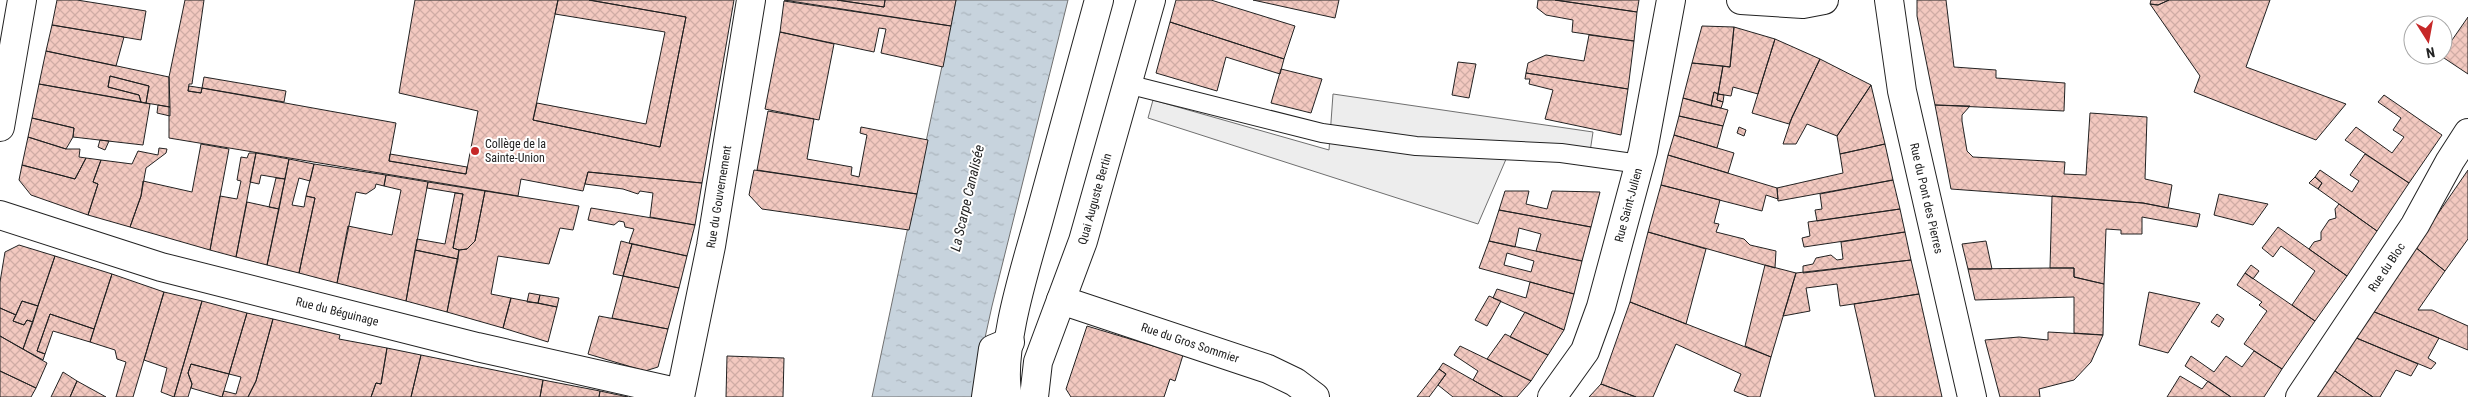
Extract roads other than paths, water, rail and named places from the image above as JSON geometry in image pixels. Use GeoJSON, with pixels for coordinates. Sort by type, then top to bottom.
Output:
{"type":"FeatureCollection","features":[{"type":"Feature","properties":{"kind":"street"},"geometry":{"type":"LineString","coordinates":[[0,127],[22,0]]}},
{"type":"Feature","properties":{"kind":"street","name":"Rue du Gouvernement"},"geometry":{"type":"LineString","coordinates":[[680,395],[712,236],[751,0]]}},
{"type":"Feature","properties":{"kind":"street"},"geometry":{"type":"LineString","coordinates":[[1008,397],[1005,384],[1019,293],[1099,0]]}},
{"type":"Feature","properties":{"kind":"street","name":"Quai Auguste Bertin"},"geometry":{"type":"LineString","coordinates":[[1034,397],[1038,362],[1083,241],[1151,0]]}},
{"type":"Feature","properties":{"kind":"street","name":"Rue Saint-Julien"},"geometry":{"type":"LineString","coordinates":[[1552,397],[1585,351],[1595,328],[1640,164],[1671,0]]}},
{"type":"Feature","properties":{"kind":"street"},"geometry":{"type":"LineString","coordinates":[[1741,0],[1803,4],[1824,0]]}},
{"type":"Feature","properties":{"kind":"street","name":"Rue du Pont des Pierres"},"geometry":{"type":"LineString","coordinates":[[1889,0],[1902,91],[1972,397]]}},
{"type":"Feature","properties":{"kind":"street","name":"Rue du Bloc"},"geometry":{"type":"LineString","coordinates":[[2300,397],[2423,214],[2450,161],[2468,132]]}},
{"type":"Feature","properties":{"kind":"street","name":"Rue du Béguinage"},"geometry":{"type":"LineString","coordinates":[[0,215],[160,268],[680,395]]}},
{"type":"Feature","properties":{"kind":"street","name":"Rue du Gros Sommier"},"geometry":{"type":"LineString","coordinates":[[1061,300],[1268,369],[1295,382],[1315,397]]}},
{"type":"Feature","properties":{"kind":"street"},"geometry":{"type":"LineString","coordinates":[[986,397],[994,349],[1010,342]]}},
{"type":"Feature","properties":{"kind":"lane"},"geometry":{"type":"LineString","coordinates":[[1127,84],[1322,134],[1416,146],[1561,153],[1640,164]]}},
{"type":"Feature","properties":{"kind":"water","name":"La Scarpe Canalisée"},"geometry":{"type":"Polygon","coordinates":[[[956,0],[1068,0],[992,306],[972,397],[872,397],[956,0]]]}},
{"type":"Feature","properties":{"kind":"place","name":"Collège de la Sainte-Union"},"geometry":{"type":"Point","coordinates":[475,151]}}]}
